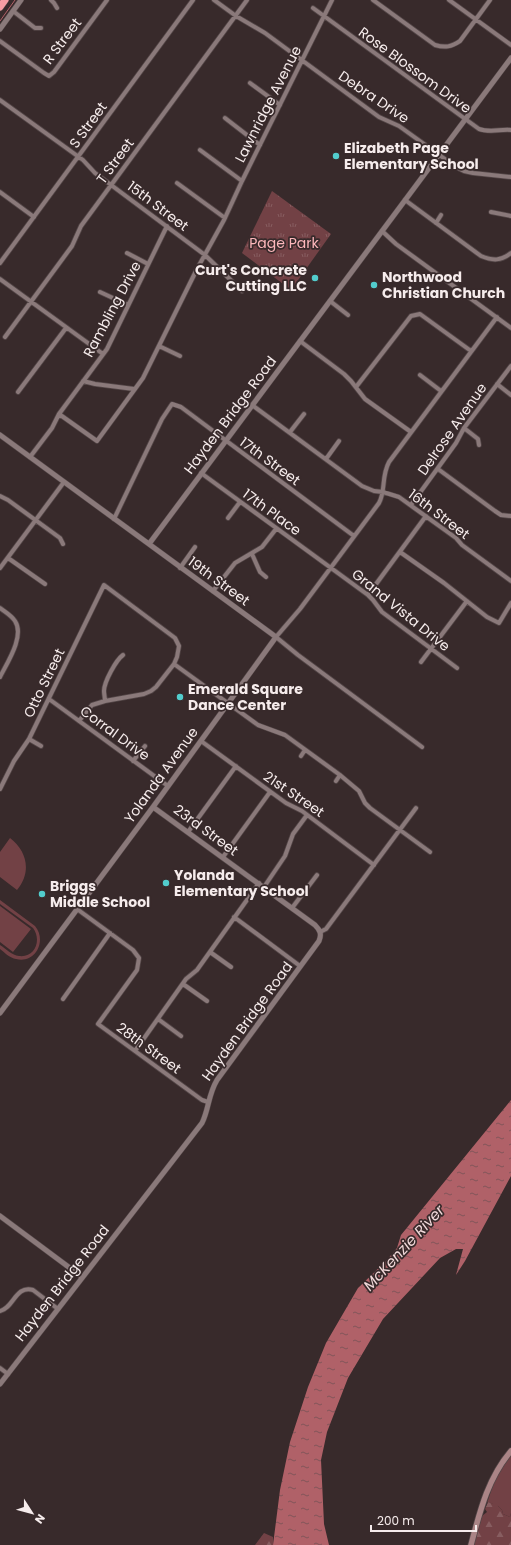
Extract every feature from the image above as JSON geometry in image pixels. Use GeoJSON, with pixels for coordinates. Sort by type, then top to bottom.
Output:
{"type":"FeatureCollection","features":[{"type":"Feature","properties":{"kind":"highway"},"geometry":{"type":"LineString","coordinates":[[0,8],[5,0]]}},
{"type":"Feature","properties":{"kind":"main road"},"geometry":{"type":"LineString","coordinates":[[471,1545],[489,1486],[500,1465],[511,1450]]}},
{"type":"Feature","properties":{"kind":"street"},"geometry":{"type":"LineString","coordinates":[[0,29],[21,0]]}},
{"type":"Feature","properties":{"kind":"street"},"geometry":{"type":"LineString","coordinates":[[51,0],[57,8]]}},
{"type":"Feature","properties":{"kind":"street","name":"R Street"},"geometry":{"type":"LineString","coordinates":[[0,41],[49,76],[54,72],[107,0]]}},
{"type":"Feature","properties":{"kind":"street","name":"S Street"},"geometry":{"type":"LineString","coordinates":[[0,263],[193,0]]}},
{"type":"Feature","properties":{"kind":"street","name":"Debra Drive"},"geometry":{"type":"LineString","coordinates":[[214,0],[236,16],[265,33],[379,117],[399,126],[456,167],[472,174],[511,177]]}},
{"type":"Feature","properties":{"kind":"street","name":"T Street"},"geometry":{"type":"LineString","coordinates":[[5,337],[72,246],[81,226],[247,0]]}},
{"type":"Feature","properties":{"kind":"street","name":"Lawnridge Avenue"},"geometry":{"type":"LineString","coordinates":[[59,414],[97,441],[143,378],[225,218],[332,0]]}},
{"type":"Feature","properties":{"kind":"street"},"geometry":{"type":"LineString","coordinates":[[373,0],[436,45],[444,47],[453,46],[460,41],[490,0]]}},
{"type":"Feature","properties":{"kind":"street"},"geometry":{"type":"LineString","coordinates":[[449,0],[511,45]]}},
{"type":"Feature","properties":{"kind":"street","name":"Rose Blossom Drive"},"geometry":{"type":"LineString","coordinates":[[313,8],[479,129],[486,131],[511,130]]}},
{"type":"Feature","properties":{"kind":"street"},"geometry":{"type":"LineString","coordinates":[[13,11],[35,28],[41,28]]}},
{"type":"Feature","properties":{"kind":"street","name":"Hayden Bridge Road"},"geometry":{"type":"LineString","coordinates":[[149,544],[511,58]]}},
{"type":"Feature","properties":{"kind":"street"},"geometry":{"type":"LineString","coordinates":[[250,83],[280,105]]}},
{"type":"Feature","properties":{"kind":"street","name":"15th Street"},"geometry":{"type":"LineString","coordinates":[[0,100],[78,157],[95,173],[205,255],[242,291]]}},
{"type":"Feature","properties":{"kind":"street"},"geometry":{"type":"LineString","coordinates":[[225,118],[260,145]]}},
{"type":"Feature","properties":{"kind":"street"},"geometry":{"type":"LineString","coordinates":[[200,150],[242,181]]}},
{"type":"Feature","properties":{"kind":"street"},"geometry":{"type":"LineString","coordinates":[[177,183],[225,218]]}},
{"type":"Feature","properties":{"kind":"street"},"geometry":{"type":"LineString","coordinates":[[0,192],[34,217]]}},
{"type":"Feature","properties":{"kind":"street"},"geometry":{"type":"LineString","coordinates":[[405,200],[481,256],[490,260],[499,260],[511,253]]}},
{"type":"Feature","properties":{"kind":"street"},"geometry":{"type":"LineString","coordinates":[[491,212],[511,216]]}},
{"type":"Feature","properties":{"kind":"street"},"geometry":{"type":"LineString","coordinates":[[436,222],[442,215]]}},
{"type":"Feature","properties":{"kind":"street","name":"Rambling Drive"},"geometry":{"type":"LineString","coordinates":[[30,457],[52,428],[59,414],[103,354],[167,226]]}},
{"type":"Feature","properties":{"kind":"street"},"geometry":{"type":"LineString","coordinates":[[382,231],[396,244],[511,328]]}},
{"type":"Feature","properties":{"kind":"street"},"geometry":{"type":"LineString","coordinates":[[127,253],[148,264]]}},
{"type":"Feature","properties":{"kind":"street"},"geometry":{"type":"LineString","coordinates":[[0,279],[103,354]]}},
{"type":"Feature","properties":{"kind":"street"},"geometry":{"type":"LineString","coordinates":[[100,292],[128,305]]}},
{"type":"Feature","properties":{"kind":"street"},"geometry":{"type":"LineString","coordinates":[[330,301],[348,315]]}},
{"type":"Feature","properties":{"kind":"street"},"geometry":{"type":"LineString","coordinates":[[356,387],[411,316],[416,314],[420,314],[471,351]]}},
{"type":"Feature","properties":{"kind":"street","name":"Yolanda Avenue"},"geometry":{"type":"LineString","coordinates":[[0,1013],[153,807],[276,637],[300,609],[379,503],[382,497],[385,469],[410,432],[497,317]]}},
{"type":"Feature","properties":{"kind":"street"},"geometry":{"type":"LineString","coordinates":[[18,392],[66,328]]}},
{"type":"Feature","properties":{"kind":"street"},"geometry":{"type":"LineString","coordinates":[[300,341],[344,374],[365,399],[410,432]]}},
{"type":"Feature","properties":{"kind":"street"},"geometry":{"type":"LineString","coordinates":[[159,346],[180,356]]}},
{"type":"Feature","properties":{"kind":"street","name":"Delrose Avenue"},"geometry":{"type":"LineString","coordinates":[[411,505],[456,443],[464,428],[511,366]]}},
{"type":"Feature","properties":{"kind":"street"},"geometry":{"type":"LineString","coordinates":[[420,376],[441,391]]}},
{"type":"Feature","properties":{"kind":"street"},"geometry":{"type":"LineString","coordinates":[[83,381],[134,389]]}},
{"type":"Feature","properties":{"kind":"street"},"geometry":{"type":"LineString","coordinates":[[497,384],[511,395]]}},
{"type":"Feature","properties":{"kind":"street","name":"17th Street"},"geometry":{"type":"LineString","coordinates":[[114,519],[162,420],[172,404],[181,407],[354,536]]}},
{"type":"Feature","properties":{"kind":"street","name":"16th Street"},"geometry":{"type":"LineString","coordinates":[[252,405],[362,486],[374,491],[399,497],[411,505],[511,581]]}},
{"type":"Feature","properties":{"kind":"street"},"geometry":{"type":"LineString","coordinates":[[290,432],[304,414]]}},
{"type":"Feature","properties":{"kind":"street"},"geometry":{"type":"LineString","coordinates":[[464,428],[478,439],[479,445]]}},
{"type":"Feature","properties":{"kind":"street","name":"19th Street"},"geometry":{"type":"LineString","coordinates":[[0,435],[276,637],[422,747]]}},
{"type":"Feature","properties":{"kind":"street"},"geometry":{"type":"LineString","coordinates":[[326,459],[339,441]]}},
{"type":"Feature","properties":{"kind":"street"},"geometry":{"type":"LineString","coordinates":[[438,469],[495,511],[505,516],[511,516]]}},
{"type":"Feature","properties":{"kind":"street","name":"17th Place"},"geometry":{"type":"LineString","coordinates":[[202,473],[276,529],[331,568]]}},
{"type":"Feature","properties":{"kind":"street"},"geometry":{"type":"LineString","coordinates":[[0,568],[64,482]]}},
{"type":"Feature","properties":{"kind":"street"},"geometry":{"type":"LineString","coordinates":[[0,496],[8,500],[60,538],[63,544]]}},
{"type":"Feature","properties":{"kind":"street"},"geometry":{"type":"LineString","coordinates":[[228,518],[240,502]]}},
{"type":"Feature","properties":{"kind":"street"},"geometry":{"type":"LineString","coordinates":[[368,596],[426,516]]}},
{"type":"Feature","properties":{"kind":"street"},"geometry":{"type":"LineString","coordinates":[[213,591],[235,563],[262,547],[276,529]]}},
{"type":"Feature","properties":{"kind":"street"},"geometry":{"type":"LineString","coordinates":[[180,568],[195,547]]}},
{"type":"Feature","properties":{"kind":"street"},"geometry":{"type":"LineString","coordinates":[[400,552],[467,600],[487,617],[499,623],[511,603]]}},
{"type":"Feature","properties":{"kind":"street"},"geometry":{"type":"LineString","coordinates":[[252,554],[260,572],[266,576]]}},
{"type":"Feature","properties":{"kind":"street"},"geometry":{"type":"LineString","coordinates":[[8,558],[45,584]]}},
{"type":"Feature","properties":{"kind":"street","name":"Grand Vista Drive"},"geometry":{"type":"LineString","coordinates":[[331,568],[373,600],[382,612],[457,668]]}},
{"type":"Feature","properties":{"kind":"street","name":"Otto Street"},"geometry":{"type":"LineString","coordinates":[[0,789],[14,761],[29,739],[104,586],[175,638],[179,646],[174,664]]}},
{"type":"Feature","properties":{"kind":"street"},"geometry":{"type":"LineString","coordinates":[[421,662],[467,600]]}},
{"type":"Feature","properties":{"kind":"street"},"geometry":{"type":"LineString","coordinates":[[0,608],[14,620],[18,627],[19,634],[0,678]]}},
{"type":"Feature","properties":{"kind":"street"},"geometry":{"type":"LineString","coordinates":[[105,701],[105,684],[117,660],[123,655]]}},
{"type":"Feature","properties":{"kind":"street"},"geometry":{"type":"LineString","coordinates":[[79,721],[92,705],[105,701],[144,694],[151,691],[156,687],[174,664],[258,725],[285,735],[340,775],[359,791],[365,803],[370,808],[430,852]]}},
{"type":"Feature","properties":{"kind":"street","name":"Corral Drive"},"geometry":{"type":"LineString","coordinates":[[49,699],[168,786]]}},
{"type":"Feature","properties":{"kind":"street"},"geometry":{"type":"LineString","coordinates":[[29,739],[41,746]]}},
{"type":"Feature","properties":{"kind":"street","name":"21st Street"},"geometry":{"type":"LineString","coordinates":[[201,741],[270,792],[307,815],[374,865]]}},
{"type":"Feature","properties":{"kind":"street"},"geometry":{"type":"LineString","coordinates":[[133,761],[145,746]]}},
{"type":"Feature","properties":{"kind":"street"},"geometry":{"type":"LineString","coordinates":[[301,756],[305,750]]}},
{"type":"Feature","properties":{"kind":"street"},"geometry":{"type":"LineString","coordinates":[[188,832],[236,766]]}},
{"type":"Feature","properties":{"kind":"street"},"geometry":{"type":"LineString","coordinates":[[336,781],[340,775]]}},
{"type":"Feature","properties":{"kind":"street"},"geometry":{"type":"LineString","coordinates":[[223,857],[270,792]]}},
{"type":"Feature","properties":{"kind":"street","name":"23rd Street"},"geometry":{"type":"LineString","coordinates":[[153,807],[315,925],[320,932]]}},
{"type":"Feature","properties":{"kind":"street","name":"Hayden Bridge Road"},"geometry":{"type":"LineString","coordinates":[[0,1384],[82,1276],[202,1123],[206,1115],[212,1088],[217,1080],[319,941],[321,937],[320,932],[326,929],[416,808]]}},
{"type":"Feature","properties":{"kind":"street"},"geometry":{"type":"LineString","coordinates":[[264,887],[285,856],[293,834],[307,815]]}},
{"type":"Feature","properties":{"kind":"street"},"geometry":{"type":"LineString","coordinates":[[292,908],[317,875]]}},
{"type":"Feature","properties":{"kind":"street"},"geometry":{"type":"LineString","coordinates":[[135,1051],[183,984],[197,970],[259,884]]}},
{"type":"Feature","properties":{"kind":"street"},"geometry":{"type":"LineString","coordinates":[[63,999],[110,933],[77,909]]}},
{"type":"Feature","properties":{"kind":"street"},"geometry":{"type":"LineString","coordinates":[[234,918],[300,966]]}},
{"type":"Feature","properties":{"kind":"street","name":"28th Street"},"geometry":{"type":"LineString","coordinates":[[110,933],[133,950],[139,958],[136,970],[98,1024],[202,1100],[208,1102]]}},
{"type":"Feature","properties":{"kind":"street"},"geometry":{"type":"LineString","coordinates":[[210,952],[231,967]]}},
{"type":"Feature","properties":{"kind":"street"},"geometry":{"type":"LineString","coordinates":[[183,984],[207,1001]]}},
{"type":"Feature","properties":{"kind":"street"},"geometry":{"type":"LineString","coordinates":[[158,1019],[181,1036]]}},
{"type":"Feature","properties":{"kind":"street"},"geometry":{"type":"LineString","coordinates":[[0,1216],[82,1276]]}},
{"type":"Feature","properties":{"kind":"street"},"geometry":{"type":"LineString","coordinates":[[0,1312],[6,1308],[18,1293],[22,1290],[28,1289],[33,1290],[58,1309]]}},
{"type":"Feature","properties":{"kind":"street"},"geometry":{"type":"LineString","coordinates":[[0,1368],[8,1374]]}},
{"type":"Feature","properties":{"kind":"green space","name":"Page Park"},"geometry":{"type":"Polygon","coordinates":[[[272,191],[331,234],[291,290],[242,253],[272,191]]]}},
{"type":"Feature","properties":{"kind":"green space"},"geometry":{"type":"Polygon","coordinates":[[[10,838],[16,843],[24,855],[26,862],[25,876],[17,890],[0,877],[0,852],[10,838]]]}},
{"type":"Feature","properties":{"kind":"green space"},"geometry":{"type":"Polygon","coordinates":[[[0,900],[35,926],[38,932],[40,944],[38,950],[29,958],[23,960],[14,958],[0,949],[0,945],[9,952],[19,956],[25,956],[33,951],[37,943],[37,938],[33,928],[0,904],[0,900]]]}},
{"type":"Feature","properties":{"kind":"green space"},"geometry":{"type":"Polygon","coordinates":[[[0,906],[31,929],[13,952],[0,942],[0,906]]]}},
{"type":"Feature","properties":{"kind":"green space"},"geometry":{"type":"Polygon","coordinates":[[[511,1453],[510,1517],[503,1514],[502,1510],[498,1506],[488,1502],[487,1503],[496,1476],[511,1453]]]}},
{"type":"Feature","properties":{"kind":"green space"},"geometry":{"type":"Polygon","coordinates":[[[488,1502],[494,1504],[497,1502],[503,1514],[510,1517],[511,1513],[511,1545],[473,1545],[482,1516],[487,1512],[485,1509],[488,1502]]]}},
{"type":"Feature","properties":{"kind":"green space"},"geometry":{"type":"Polygon","coordinates":[[[264,1533],[273,1537],[273,1545],[255,1545],[264,1533]]]}},
{"type":"Feature","properties":{"kind":"water","name":"McKenzie River"},"geometry":{"type":"Polygon","coordinates":[[[511,1100],[511,1176],[465,1261],[456,1275],[463,1249],[456,1249],[440,1258],[383,1319],[348,1378],[327,1432],[321,1460],[324,1524],[329,1545],[273,1545],[280,1490],[290,1442],[308,1387],[326,1343],[358,1288],[387,1260],[397,1248],[401,1235],[511,1100]]]}},
{"type":"Feature","properties":{"kind":"waterway"},"geometry":{"type":"LineString","coordinates":[[0,21],[15,0]]}},
{"type":"Feature","properties":{"kind":"place","name":"Elizabeth Page Elementary School"},"geometry":{"type":"Point","coordinates":[336,156]}},
{"type":"Feature","properties":{"kind":"place","name":"Curt's Concrete Cutting LLC"},"geometry":{"type":"Point","coordinates":[315,278]}},
{"type":"Feature","properties":{"kind":"place","name":"Northwood Christian Church"},"geometry":{"type":"Point","coordinates":[374,285]}},
{"type":"Feature","properties":{"kind":"place","name":"Emerald Square Dance Center"},"geometry":{"type":"Point","coordinates":[180,697]}},
{"type":"Feature","properties":{"kind":"place","name":"Yolanda Elementary School"},"geometry":{"type":"Point","coordinates":[166,883]}},
{"type":"Feature","properties":{"kind":"place","name":"Briggs Middle School"},"geometry":{"type":"Point","coordinates":[42,894]}}]}
